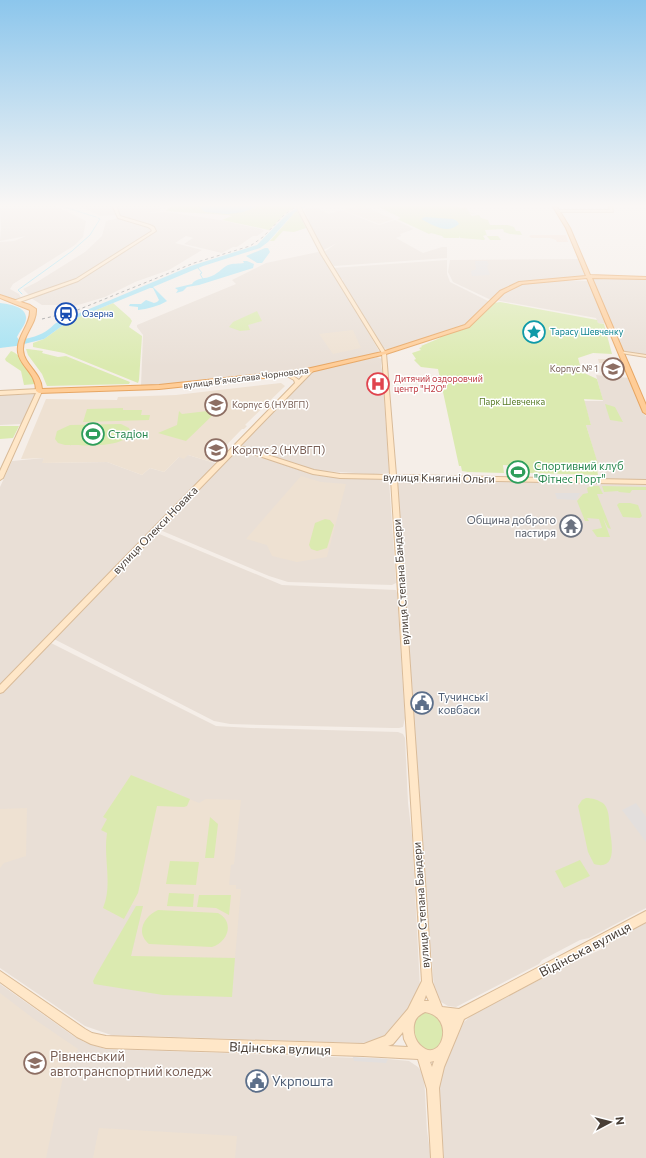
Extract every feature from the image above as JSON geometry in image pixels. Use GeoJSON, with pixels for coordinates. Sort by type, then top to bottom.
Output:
{"type":"FeatureCollection","features":[{"type":"Feature","properties":{"kind":"main road"},"geometry":{"type":"LineString","coordinates":[[15,302],[77,280],[109,259]]}},
{"type":"Feature","properties":{"kind":"main road","name":"вулиця Степана Бандери"},"geometry":{"type":"LineString","coordinates":[[326,259],[384,354],[394,476],[427,982],[439,1010]]}},
{"type":"Feature","properties":{"kind":"main road"},"geometry":{"type":"LineString","coordinates":[[582,259],[646,412]]}},
{"type":"Feature","properties":{"kind":"main road","name":"вулиця Вʼячеслава Чорновола"},"geometry":{"type":"LineString","coordinates":[[0,393],[159,387],[287,374],[303,374],[310,371],[384,354],[467,326],[502,292],[514,286],[529,282],[589,276],[646,278]]}},
{"type":"Feature","properties":{"kind":"main road"},"geometry":{"type":"LineString","coordinates":[[0,296],[33,309],[34,314],[20,348],[23,357],[38,377],[39,391],[0,478]]}},
{"type":"Feature","properties":{"kind":"main road"},"geometry":{"type":"LineString","coordinates":[[621,352],[646,356]]}},
{"type":"Feature","properties":{"kind":"main road"},"geometry":{"type":"LineString","coordinates":[[287,374],[296,379],[298,383]]}},
{"type":"Feature","properties":{"kind":"main road","name":"вулиця Олекси Новака"},"geometry":{"type":"LineString","coordinates":[[0,690],[237,447],[298,383],[303,374]]}},
{"type":"Feature","properties":{"kind":"main road","name":"вулиця Княгині Ольги"},"geometry":{"type":"LineString","coordinates":[[237,447],[314,472],[340,476],[646,482]]}},
{"type":"Feature","properties":{"kind":"main road","name":"Відінська вулиця"},"geometry":{"type":"LineString","coordinates":[[460,1015],[646,916]]}},
{"type":"Feature","properties":{"kind":"main road","name":"Відінська вулиця"},"geometry":{"type":"LineString","coordinates":[[0,976],[81,1033],[106,1042],[363,1050],[422,1054]]}},
{"type":"Feature","properties":{"kind":"main road","name":"вулиця Степана Бандери"},"geometry":{"type":"LineString","coordinates":[[412,1013],[427,982]]}},
{"type":"Feature","properties":{"kind":"main road"},"geometry":{"type":"LineString","coordinates":[[433,1089],[438,1066],[460,1015],[439,1010],[431,1006],[424,1006],[417,1008],[412,1013],[408,1024],[409,1038],[416,1050],[422,1054],[435,1056],[446,1046],[449,1034],[448,1026],[439,1010]]}},
{"type":"Feature","properties":{"kind":"main road","name":"Відінська вулиця"},"geometry":{"type":"LineString","coordinates":[[363,1050],[389,1040],[412,1013]]}},
{"type":"Feature","properties":{"kind":"main road"},"geometry":{"type":"LineString","coordinates":[[422,1054],[433,1089],[437,1158]]}},
{"type":"Feature","properties":{"kind":"shaded area"},"geometry":{"type":"Polygon","coordinates":[[[0,259],[53,259],[13,284],[10,289],[19,294],[21,298],[16,300],[0,294],[0,259]]]}},
{"type":"Feature","properties":{"kind":"shaded area"},"geometry":{"type":"Polygon","coordinates":[[[74,259],[108,259],[73,281],[29,295],[23,289],[74,259]]]}},
{"type":"Feature","properties":{"kind":"shaded area"},"geometry":{"type":"Polygon","coordinates":[[[111,259],[187,259],[169,270],[135,282],[105,297],[78,305],[61,309],[60,305],[42,305],[31,298],[75,282],[111,259]]]}},
{"type":"Feature","properties":{"kind":"shaded area"},"geometry":{"type":"Polygon","coordinates":[[[285,259],[325,259],[379,351],[377,353],[310,370],[179,384],[141,386],[143,335],[137,325],[236,284],[232,280],[266,263],[285,259]]]}},
{"type":"Feature","properties":{"kind":"shaded area"},"geometry":{"type":"Polygon","coordinates":[[[329,259],[432,259],[334,266],[329,259]]]}},
{"type":"Feature","properties":{"kind":"shaded area"},"geometry":{"type":"Polygon","coordinates":[[[579,259],[586,276],[523,282],[506,288],[491,300],[453,282],[448,272],[450,260],[579,259]]]}},
{"type":"Feature","properties":{"kind":"shaded area"},"geometry":{"type":"Polygon","coordinates":[[[447,260],[447,274],[450,282],[490,302],[467,325],[390,350],[383,348],[342,282],[343,280],[333,268],[447,260]]]}},
{"type":"Feature","properties":{"kind":"shaded area"},"geometry":{"type":"Polygon","coordinates":[[[475,261],[487,261],[490,275],[472,276],[471,271],[476,269],[475,261]]]}},
{"type":"Feature","properties":{"kind":"shaded area"},"geometry":{"type":"Polygon","coordinates":[[[592,278],[646,278],[646,355],[622,351],[592,278]]]}},
{"type":"Feature","properties":{"kind":"shaded area"},"geometry":{"type":"Polygon","coordinates":[[[562,280],[588,281],[607,324],[598,323],[596,318],[495,300],[501,294],[522,284],[562,280]]]}},
{"type":"Feature","properties":{"kind":"shaded area"},"geometry":{"type":"Polygon","coordinates":[[[353,330],[361,348],[333,354],[319,334],[353,330]]]}},
{"type":"Feature","properties":{"kind":"shaded area"},"geometry":{"type":"Polygon","coordinates":[[[377,357],[382,359],[381,366],[384,377],[383,383],[389,473],[374,474],[320,471],[306,468],[239,446],[311,372],[377,357]]]}},
{"type":"Feature","properties":{"kind":"shaded area","name":"Корпус № 1"},"geometry":{"type":"Polygon","coordinates":[[[598,359],[613,359],[619,375],[612,375],[607,363],[599,363],[598,359]]]}},
{"type":"Feature","properties":{"kind":"shaded area"},"geometry":{"type":"Polygon","coordinates":[[[596,375],[630,378],[646,417],[646,479],[602,479],[586,425],[591,425],[584,401],[603,401],[596,375]]]}},
{"type":"Feature","properties":{"kind":"shaded area"},"geometry":{"type":"Polygon","coordinates":[[[281,383],[285,386],[245,425],[247,426],[242,429],[211,461],[212,462],[188,455],[184,459],[179,457],[164,472],[150,468],[142,475],[107,462],[42,463],[44,458],[21,459],[46,399],[117,400],[118,397],[176,395],[281,383]]]}},
{"type":"Feature","properties":{"kind":"shaded area"},"geometry":{"type":"Polygon","coordinates":[[[34,394],[35,396],[22,424],[0,425],[0,395],[34,394]]]}},
{"type":"Feature","properties":{"kind":"shaded area"},"geometry":{"type":"Polygon","coordinates":[[[236,450],[315,475],[330,477],[386,478],[389,480],[396,583],[392,585],[288,582],[269,576],[160,530],[236,450]]]}},
{"type":"Feature","properties":{"kind":"shaded area"},"geometry":{"type":"Polygon","coordinates":[[[188,455],[218,464],[0,687],[0,487],[12,461],[44,458],[43,463],[107,462],[142,475],[150,468],[164,472],[179,457],[188,455]]]}},
{"type":"Feature","properties":{"kind":"shaded area"},"geometry":{"type":"Polygon","coordinates":[[[301,476],[321,482],[346,484],[327,557],[297,562],[272,556],[267,545],[246,539],[301,476]]]}},
{"type":"Feature","properties":{"kind":"shaded area"},"geometry":{"type":"Polygon","coordinates":[[[403,479],[646,484],[646,908],[589,938],[580,940],[542,960],[539,964],[456,1007],[448,1006],[441,1002],[434,988],[431,950],[427,932],[412,707],[412,683],[410,676],[401,537],[398,513],[397,481],[403,479]]]}},
{"type":"Feature","properties":{"kind":"shaded area"},"geometry":{"type":"Polygon","coordinates":[[[555,493],[580,493],[576,500],[557,499],[555,493]]]}},
{"type":"Feature","properties":{"kind":"shaded area"},"geometry":{"type":"Polygon","coordinates":[[[157,533],[282,585],[396,590],[405,718],[403,727],[230,724],[214,721],[54,639],[157,533]]]}},
{"type":"Feature","properties":{"kind":"shaded area"},"geometry":{"type":"Polygon","coordinates":[[[51,643],[216,726],[398,732],[403,734],[405,738],[408,803],[412,836],[420,988],[408,1008],[382,1038],[377,1041],[362,1043],[111,1035],[85,1026],[0,968],[0,693],[51,643]]]}},
{"type":"Feature","properties":{"kind":"shaded area"},"geometry":{"type":"Polygon","coordinates":[[[131,775],[199,803],[206,799],[241,800],[234,864],[231,865],[229,885],[236,885],[236,889],[241,889],[235,958],[131,957],[143,906],[132,905],[124,919],[103,908],[107,898],[108,888],[107,833],[101,830],[107,819],[103,817],[131,775]]]}},
{"type":"Feature","properties":{"kind":"shaded area"},"geometry":{"type":"Polygon","coordinates":[[[636,803],[646,817],[646,842],[622,810],[636,803]]]}},
{"type":"Feature","properties":{"kind":"shaded area"},"geometry":{"type":"Polygon","coordinates":[[[27,808],[26,856],[4,863],[0,868],[0,809],[27,808]]]}},
{"type":"Feature","properties":{"kind":"shaded area"},"geometry":{"type":"Polygon","coordinates":[[[646,923],[646,1158],[444,1158],[439,1087],[442,1070],[464,1022],[472,1015],[602,949],[606,944],[646,923]]]}},
{"type":"Feature","properties":{"kind":"shaded area"},"geometry":{"type":"Polygon","coordinates":[[[0,984],[72,1035],[84,1042],[105,1049],[409,1061],[418,1067],[424,1075],[427,1131],[431,1158],[0,1158],[0,984]]]}},
{"type":"Feature","properties":{"kind":"shaded area","name":"Рівненський автотранспортний коледж"},"geometry":{"type":"Polygon","coordinates":[[[0,993],[34,1019],[78,1049],[63,1077],[46,1158],[0,1158],[0,993]]]}},
{"type":"Feature","properties":{"kind":"shaded area"},"geometry":{"type":"Polygon","coordinates":[[[353,1057],[388,1059],[386,1063],[354,1061],[353,1057]]]}},
{"type":"Feature","properties":{"kind":"shaded area"},"geometry":{"type":"Polygon","coordinates":[[[99,1128],[237,1136],[235,1158],[93,1158],[99,1128]]]}},
{"type":"Feature","properties":{"kind":"green space","name":"Парк Шевченка"},"geometry":{"type":"Polygon","coordinates":[[[500,302],[597,320],[598,323],[604,324],[612,354],[593,353],[578,358],[582,372],[597,379],[603,400],[584,399],[591,425],[586,425],[598,464],[596,464],[598,475],[530,473],[529,469],[521,469],[520,466],[503,465],[504,473],[468,472],[462,471],[461,466],[459,466],[438,369],[421,367],[414,360],[416,359],[412,353],[421,350],[419,348],[422,347],[421,346],[440,338],[439,335],[466,327],[489,304],[500,302]]]}},
{"type":"Feature","properties":{"kind":"green space"},"geometry":{"type":"Polygon","coordinates":[[[113,303],[132,321],[129,327],[142,336],[138,383],[64,353],[33,347],[33,343],[44,339],[69,321],[113,303]]]}},
{"type":"Feature","properties":{"kind":"green space"},"geometry":{"type":"Polygon","coordinates":[[[257,311],[262,321],[248,325],[250,330],[240,331],[229,327],[233,322],[257,311]]]}},
{"type":"Feature","properties":{"kind":"green space"},"geometry":{"type":"Polygon","coordinates":[[[26,349],[43,351],[42,353],[58,357],[66,356],[130,382],[129,384],[47,386],[42,374],[28,355],[26,349]]]}},
{"type":"Feature","properties":{"kind":"green space"},"geometry":{"type":"Polygon","coordinates":[[[11,351],[22,360],[29,370],[35,384],[24,385],[21,371],[6,361],[5,359],[11,351]]]}},
{"type":"Feature","properties":{"kind":"green space"},"geometry":{"type":"Polygon","coordinates":[[[605,404],[615,407],[623,422],[610,420],[605,404]]]}},
{"type":"Feature","properties":{"kind":"green space"},"geometry":{"type":"Polygon","coordinates":[[[123,408],[123,410],[142,410],[141,415],[150,415],[149,420],[83,422],[87,409],[123,408]]]}},
{"type":"Feature","properties":{"kind":"green space"},"geometry":{"type":"Polygon","coordinates":[[[179,411],[182,414],[217,411],[186,441],[158,433],[177,425],[179,411]]]}},
{"type":"Feature","properties":{"kind":"green space","name":"Стадіон"},"geometry":{"type":"Polygon","coordinates":[[[121,424],[129,428],[131,433],[127,438],[120,442],[101,445],[65,445],[58,443],[55,439],[57,431],[70,425],[121,424]]]}},
{"type":"Feature","properties":{"kind":"green space"},"geometry":{"type":"Polygon","coordinates":[[[0,426],[19,426],[13,438],[0,439],[0,426]]]}},
{"type":"Feature","properties":{"kind":"green space"},"geometry":{"type":"Polygon","coordinates":[[[591,486],[599,486],[603,494],[597,494],[611,529],[608,528],[603,518],[610,537],[597,537],[592,530],[602,528],[599,519],[587,518],[589,521],[585,521],[577,501],[583,494],[588,493],[587,488],[591,486]]]}},
{"type":"Feature","properties":{"kind":"green space"},"geometry":{"type":"Polygon","coordinates":[[[602,486],[646,487],[646,490],[632,490],[630,493],[618,491],[604,492],[602,486]]]}},
{"type":"Feature","properties":{"kind":"green space"},"geometry":{"type":"Polygon","coordinates":[[[619,503],[638,505],[642,516],[640,518],[623,517],[617,505],[619,503]]]}},
{"type":"Feature","properties":{"kind":"green space"},"geometry":{"type":"Polygon","coordinates":[[[325,519],[330,520],[334,525],[327,548],[317,551],[311,549],[309,545],[315,523],[325,519]]]}},
{"type":"Feature","properties":{"kind":"green space"},"geometry":{"type":"Polygon","coordinates":[[[131,775],[190,799],[187,806],[184,807],[157,806],[138,893],[124,919],[103,908],[106,899],[108,880],[106,852],[107,833],[101,830],[107,819],[103,817],[131,775]]]}},
{"type":"Feature","properties":{"kind":"green space"},"geometry":{"type":"Polygon","coordinates":[[[591,798],[604,804],[606,807],[612,849],[610,860],[606,864],[594,864],[588,852],[578,806],[582,800],[591,798]]]}},
{"type":"Feature","properties":{"kind":"green space"},"geometry":{"type":"Polygon","coordinates":[[[210,817],[218,824],[214,858],[205,858],[210,817]]]}},
{"type":"Feature","properties":{"kind":"green space"},"geometry":{"type":"Polygon","coordinates":[[[580,860],[590,876],[564,888],[555,871],[580,860]]]}},
{"type":"Feature","properties":{"kind":"green space"},"geometry":{"type":"Polygon","coordinates":[[[170,861],[199,862],[196,885],[166,884],[170,861]]]}},
{"type":"Feature","properties":{"kind":"green space"},"geometry":{"type":"Polygon","coordinates":[[[169,893],[194,894],[193,907],[167,906],[169,893]]]}},
{"type":"Feature","properties":{"kind":"green space"},"geometry":{"type":"Polygon","coordinates":[[[199,895],[231,895],[229,915],[216,908],[197,907],[199,895]]]}},
{"type":"Feature","properties":{"kind":"green space"},"geometry":{"type":"Polygon","coordinates":[[[136,906],[143,906],[131,956],[235,958],[232,997],[163,995],[94,984],[93,981],[96,975],[136,906]]]}},
{"type":"Feature","properties":{"kind":"green space"},"geometry":{"type":"Polygon","coordinates":[[[158,910],[218,913],[226,921],[228,926],[227,932],[222,941],[212,947],[149,944],[143,935],[143,925],[149,916],[158,910]]]}},
{"type":"Feature","properties":{"kind":"green space"},"geometry":{"type":"Polygon","coordinates":[[[427,1011],[438,1017],[444,1030],[442,1044],[438,1048],[430,1051],[418,1044],[412,1030],[412,1025],[418,1015],[427,1011]]]}},
{"type":"Feature","properties":{"kind":"water"},"geometry":{"type":"Polygon","coordinates":[[[213,259],[225,259],[203,266],[153,287],[167,301],[164,303],[138,310],[138,307],[129,306],[130,304],[141,304],[146,300],[154,303],[157,302],[159,300],[153,288],[150,288],[69,321],[44,339],[16,346],[0,348],[0,303],[9,304],[23,310],[26,318],[25,323],[17,337],[19,340],[42,333],[56,323],[191,266],[213,259]]]}},
{"type":"Feature","properties":{"kind":"water"},"geometry":{"type":"Polygon","coordinates":[[[251,259],[265,259],[262,263],[257,263],[251,259]]]}},
{"type":"Feature","properties":{"kind":"water"},"geometry":{"type":"Polygon","coordinates":[[[243,261],[254,264],[253,268],[199,285],[187,287],[183,291],[176,293],[178,290],[175,288],[192,284],[198,280],[214,275],[228,265],[244,263],[243,261]]]}},
{"type":"Feature","properties":{"kind":"waterway"},"geometry":{"type":"LineString","coordinates":[[22,294],[18,290],[61,259]]}},
{"type":"Feature","properties":{"kind":"waterway"},"geometry":{"type":"LineString","coordinates":[[198,268],[202,273],[200,274],[203,279]]}},
{"type":"Feature","properties":{"kind":"railway"},"geometry":{"type":"LineString","coordinates":[[42,319],[75,311],[207,259]]}},
{"type":"Feature","properties":{"kind":"place","name":"Озерна"},"geometry":{"type":"Point","coordinates":[66,314]}},
{"type":"Feature","properties":{"kind":"place","name":"Тарасу Шевченку"},"geometry":{"type":"Point","coordinates":[534,332]}},
{"type":"Feature","properties":{"kind":"place","name":"Корпус № 1"},"geometry":{"type":"Point","coordinates":[613,369]}},
{"type":"Feature","properties":{"kind":"place","name":"Дитячий оздоровчий центр \"H2O\""},"geometry":{"type":"Point","coordinates":[378,384]}},
{"type":"Feature","properties":{"kind":"place","name":"Корпус 6 (НУВГП)"},"geometry":{"type":"Point","coordinates":[216,405]}},
{"type":"Feature","properties":{"kind":"place","name":"Стадіон"},"geometry":{"type":"Point","coordinates":[93,434]}},
{"type":"Feature","properties":{"kind":"place","name":"Корпус 2 (НУВГП)"},"geometry":{"type":"Point","coordinates":[216,450]}},
{"type":"Feature","properties":{"kind":"place","name":"Спортивний клуб \"Фітнес Порт\""},"geometry":{"type":"Point","coordinates":[518,472]}},
{"type":"Feature","properties":{"kind":"place","name":"Община доброго пастиря"},"geometry":{"type":"Point","coordinates":[571,526]}},
{"type":"Feature","properties":{"kind":"place","name":"Тучинські ковбаси"},"geometry":{"type":"Point","coordinates":[422,703]}},
{"type":"Feature","properties":{"kind":"place","name":"Рівненський автотранспортний коледж"},"geometry":{"type":"Point","coordinates":[35,1063]}},
{"type":"Feature","properties":{"kind":"place","name":"Укрпошта"},"geometry":{"type":"Point","coordinates":[257,1081]}}]}
